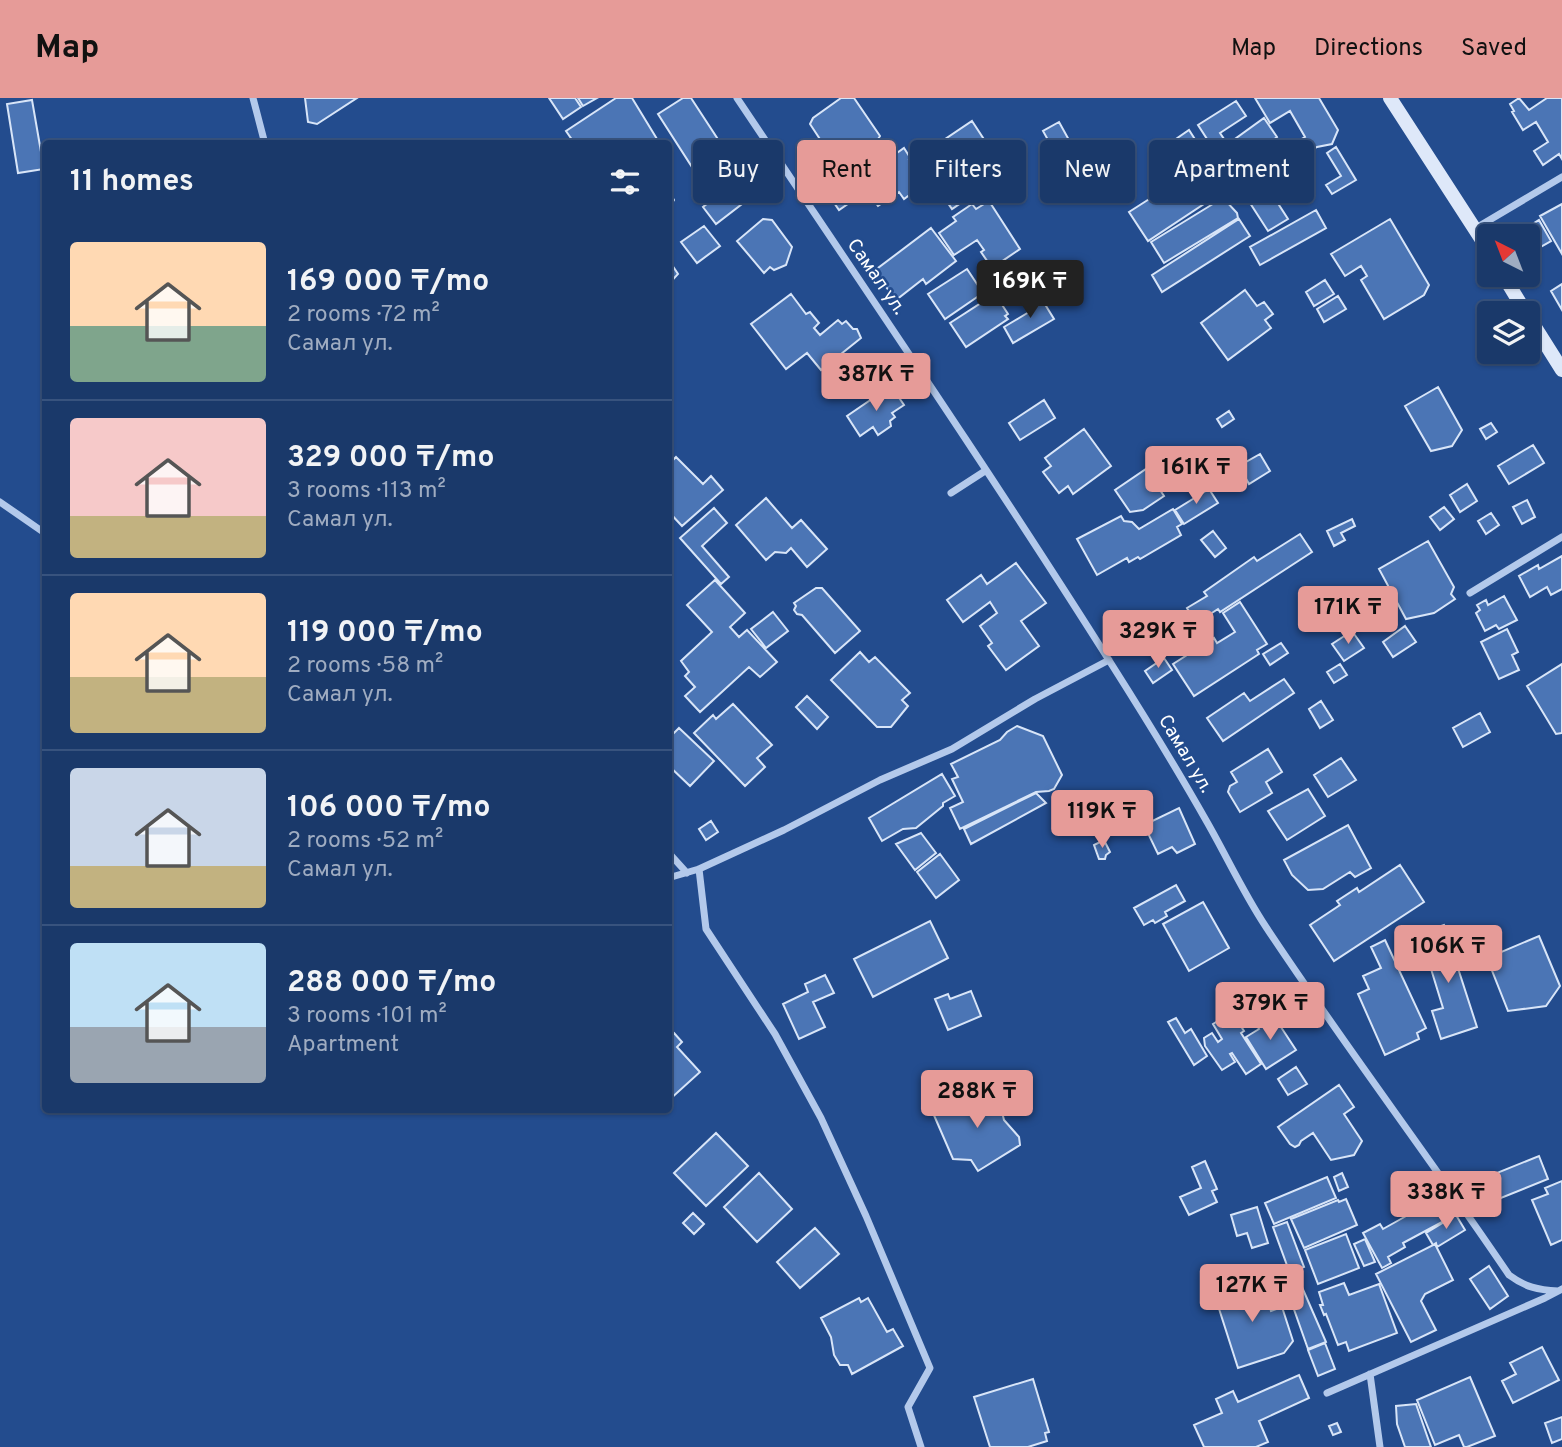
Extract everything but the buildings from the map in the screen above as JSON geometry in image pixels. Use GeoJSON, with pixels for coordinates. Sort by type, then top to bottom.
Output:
{"type":"FeatureCollection","features":[{"type":"Feature","properties":{"kind":"main road"},"geometry":{"type":"LineString","coordinates":[[1390,98],[1476,228]]}},
{"type":"Feature","properties":{"kind":"main road"},"geometry":{"type":"LineString","coordinates":[[1540,335],[1562,370]]}},
{"type":"Feature","properties":{"kind":"street"},"geometry":{"type":"LineString","coordinates":[[253,98],[264,140]]}},
{"type":"Feature","properties":{"kind":"street","name":"Самал ул."},"geometry":{"type":"LineString","coordinates":[[737,98],[911,355],[1109,660],[1175,765],[1263,922],[1365,1072],[1434,1165],[1509,1275],[1522,1285],[1538,1290],[1560,1290]]}},
{"type":"Feature","properties":{"kind":"street"},"geometry":{"type":"LineString","coordinates":[[1476,228],[1562,177]]}},
{"type":"Feature","properties":{"kind":"street"},"geometry":{"type":"LineString","coordinates":[[951,493],[985,471]]}},
{"type":"Feature","properties":{"kind":"street"},"geometry":{"type":"LineString","coordinates":[[0,502],[42,531]]}},
{"type":"Feature","properties":{"kind":"street"},"geometry":{"type":"LineString","coordinates":[[1470,593],[1562,537]]}},
{"type":"Feature","properties":{"kind":"street"},"geometry":{"type":"LineString","coordinates":[[672,877],[699,869],[784,830],[880,780],[952,749],[1035,699],[1109,660]]}},
{"type":"Feature","properties":{"kind":"street"},"geometry":{"type":"LineString","coordinates":[[672,856],[687,873]]}},
{"type":"Feature","properties":{"kind":"street"},"geometry":{"type":"LineString","coordinates":[[699,869],[706,929],[775,1034],[821,1118],[930,1367],[908,1407],[921,1447]]}},
{"type":"Feature","properties":{"kind":"street"},"geometry":{"type":"LineString","coordinates":[[1327,1393],[1560,1290]]}},
{"type":"Feature","properties":{"kind":"street"},"geometry":{"type":"LineString","coordinates":[[1370,1374],[1380,1447]]}}]}
